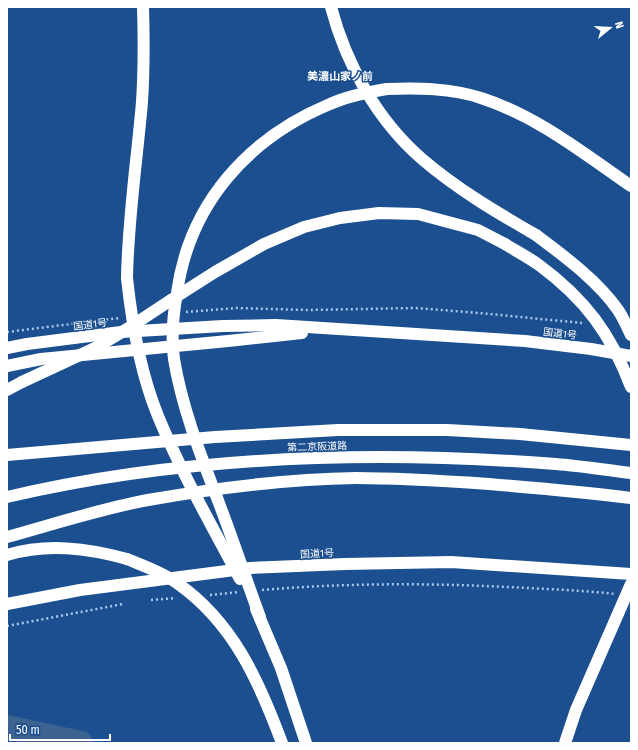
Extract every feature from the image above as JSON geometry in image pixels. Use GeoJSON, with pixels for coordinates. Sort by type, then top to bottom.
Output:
{"type":"FeatureCollection","features":[{"type":"Feature","properties":{"kind":"highway"},"geometry":{"type":"LineString","coordinates":[[143,7],[144,46],[142,101],[128,242],[127,278],[130,312],[145,379],[174,454],[260,617]]}},
{"type":"Feature","properties":{"kind":"highway"},"geometry":{"type":"LineString","coordinates":[[331,7],[343,45],[354,69],[371,99],[403,139],[421,158],[467,193],[536,235],[568,259],[595,284],[618,310],[631,335]]}},
{"type":"Feature","properties":{"kind":"highway"},"geometry":{"type":"LineString","coordinates":[[306,743],[281,668],[260,617],[200,453],[184,402],[174,358],[173,323],[178,282],[187,251],[200,218],[225,180],[247,157],[278,131],[331,103],[351,96],[387,89],[417,88],[446,91],[480,97],[512,109],[553,131],[631,186]]}},
{"type":"Feature","properties":{"kind":"highway"},"geometry":{"type":"LineString","coordinates":[[7,390],[95,348],[216,272],[264,244],[304,227],[340,218],[379,213],[418,214],[478,230],[538,264],[562,283],[594,316],[612,344],[631,387]]}},
{"type":"Feature","properties":{"kind":"highway","name":"国道1号"},"geometry":{"type":"LineString","coordinates":[[7,348],[121,332],[223,326],[276,325],[328,330],[525,341],[591,349],[631,356]]}},
{"type":"Feature","properties":{"kind":"highway"},"geometry":{"type":"LineString","coordinates":[[7,366],[41,359],[328,330]]}},
{"type":"Feature","properties":{"kind":"highway","name":"第二京阪道路"},"geometry":{"type":"LineString","coordinates":[[7,454],[215,437],[338,430],[447,430],[520,434],[631,445]]}},
{"type":"Feature","properties":{"kind":"highway","name":"第二京阪道路"},"geometry":{"type":"LineString","coordinates":[[7,497],[96,479],[156,470],[218,463],[292,459],[443,457],[557,464],[631,473]]}},
{"type":"Feature","properties":{"kind":"highway"},"geometry":{"type":"LineString","coordinates":[[7,537],[98,512],[147,501],[231,487],[296,481],[354,478],[412,478],[574,490],[631,498]]}},
{"type":"Feature","properties":{"kind":"highway"},"geometry":{"type":"LineString","coordinates":[[7,555],[21,551],[52,547],[97,551],[128,559],[176,582],[198,600],[216,619],[233,640],[247,661],[260,688],[282,743]]}},
{"type":"Feature","properties":{"kind":"highway","name":"国道1号"},"geometry":{"type":"LineString","coordinates":[[7,604],[80,590],[250,568],[451,562],[631,574]]}},
{"type":"Feature","properties":{"kind":"highway"},"geometry":{"type":"LineString","coordinates":[[565,743],[576,710],[631,584]]}},
{"type":"Feature","properties":{"kind":"path"},"geometry":{"type":"LineString","coordinates":[[262,590],[301,587],[445,584],[542,589],[616,595]]}},
{"type":"Feature","properties":{"kind":"path"},"geometry":{"type":"LineString","coordinates":[[206,595],[246,592]]}},
{"type":"Feature","properties":{"kind":"path"},"geometry":{"type":"LineString","coordinates":[[150,600],[182,597]]}},
{"type":"Feature","properties":{"kind":"path"},"geometry":{"type":"LineString","coordinates":[[7,626],[123,604]]}},
{"type":"Feature","properties":{"kind":"waterway"},"geometry":{"type":"LineString","coordinates":[[7,727],[81,743]]}},
{"type":"Feature","properties":{"kind":"district","name":"美濃山家ノ前"},"geometry":{"type":"Point","coordinates":[340,76]}}]}
